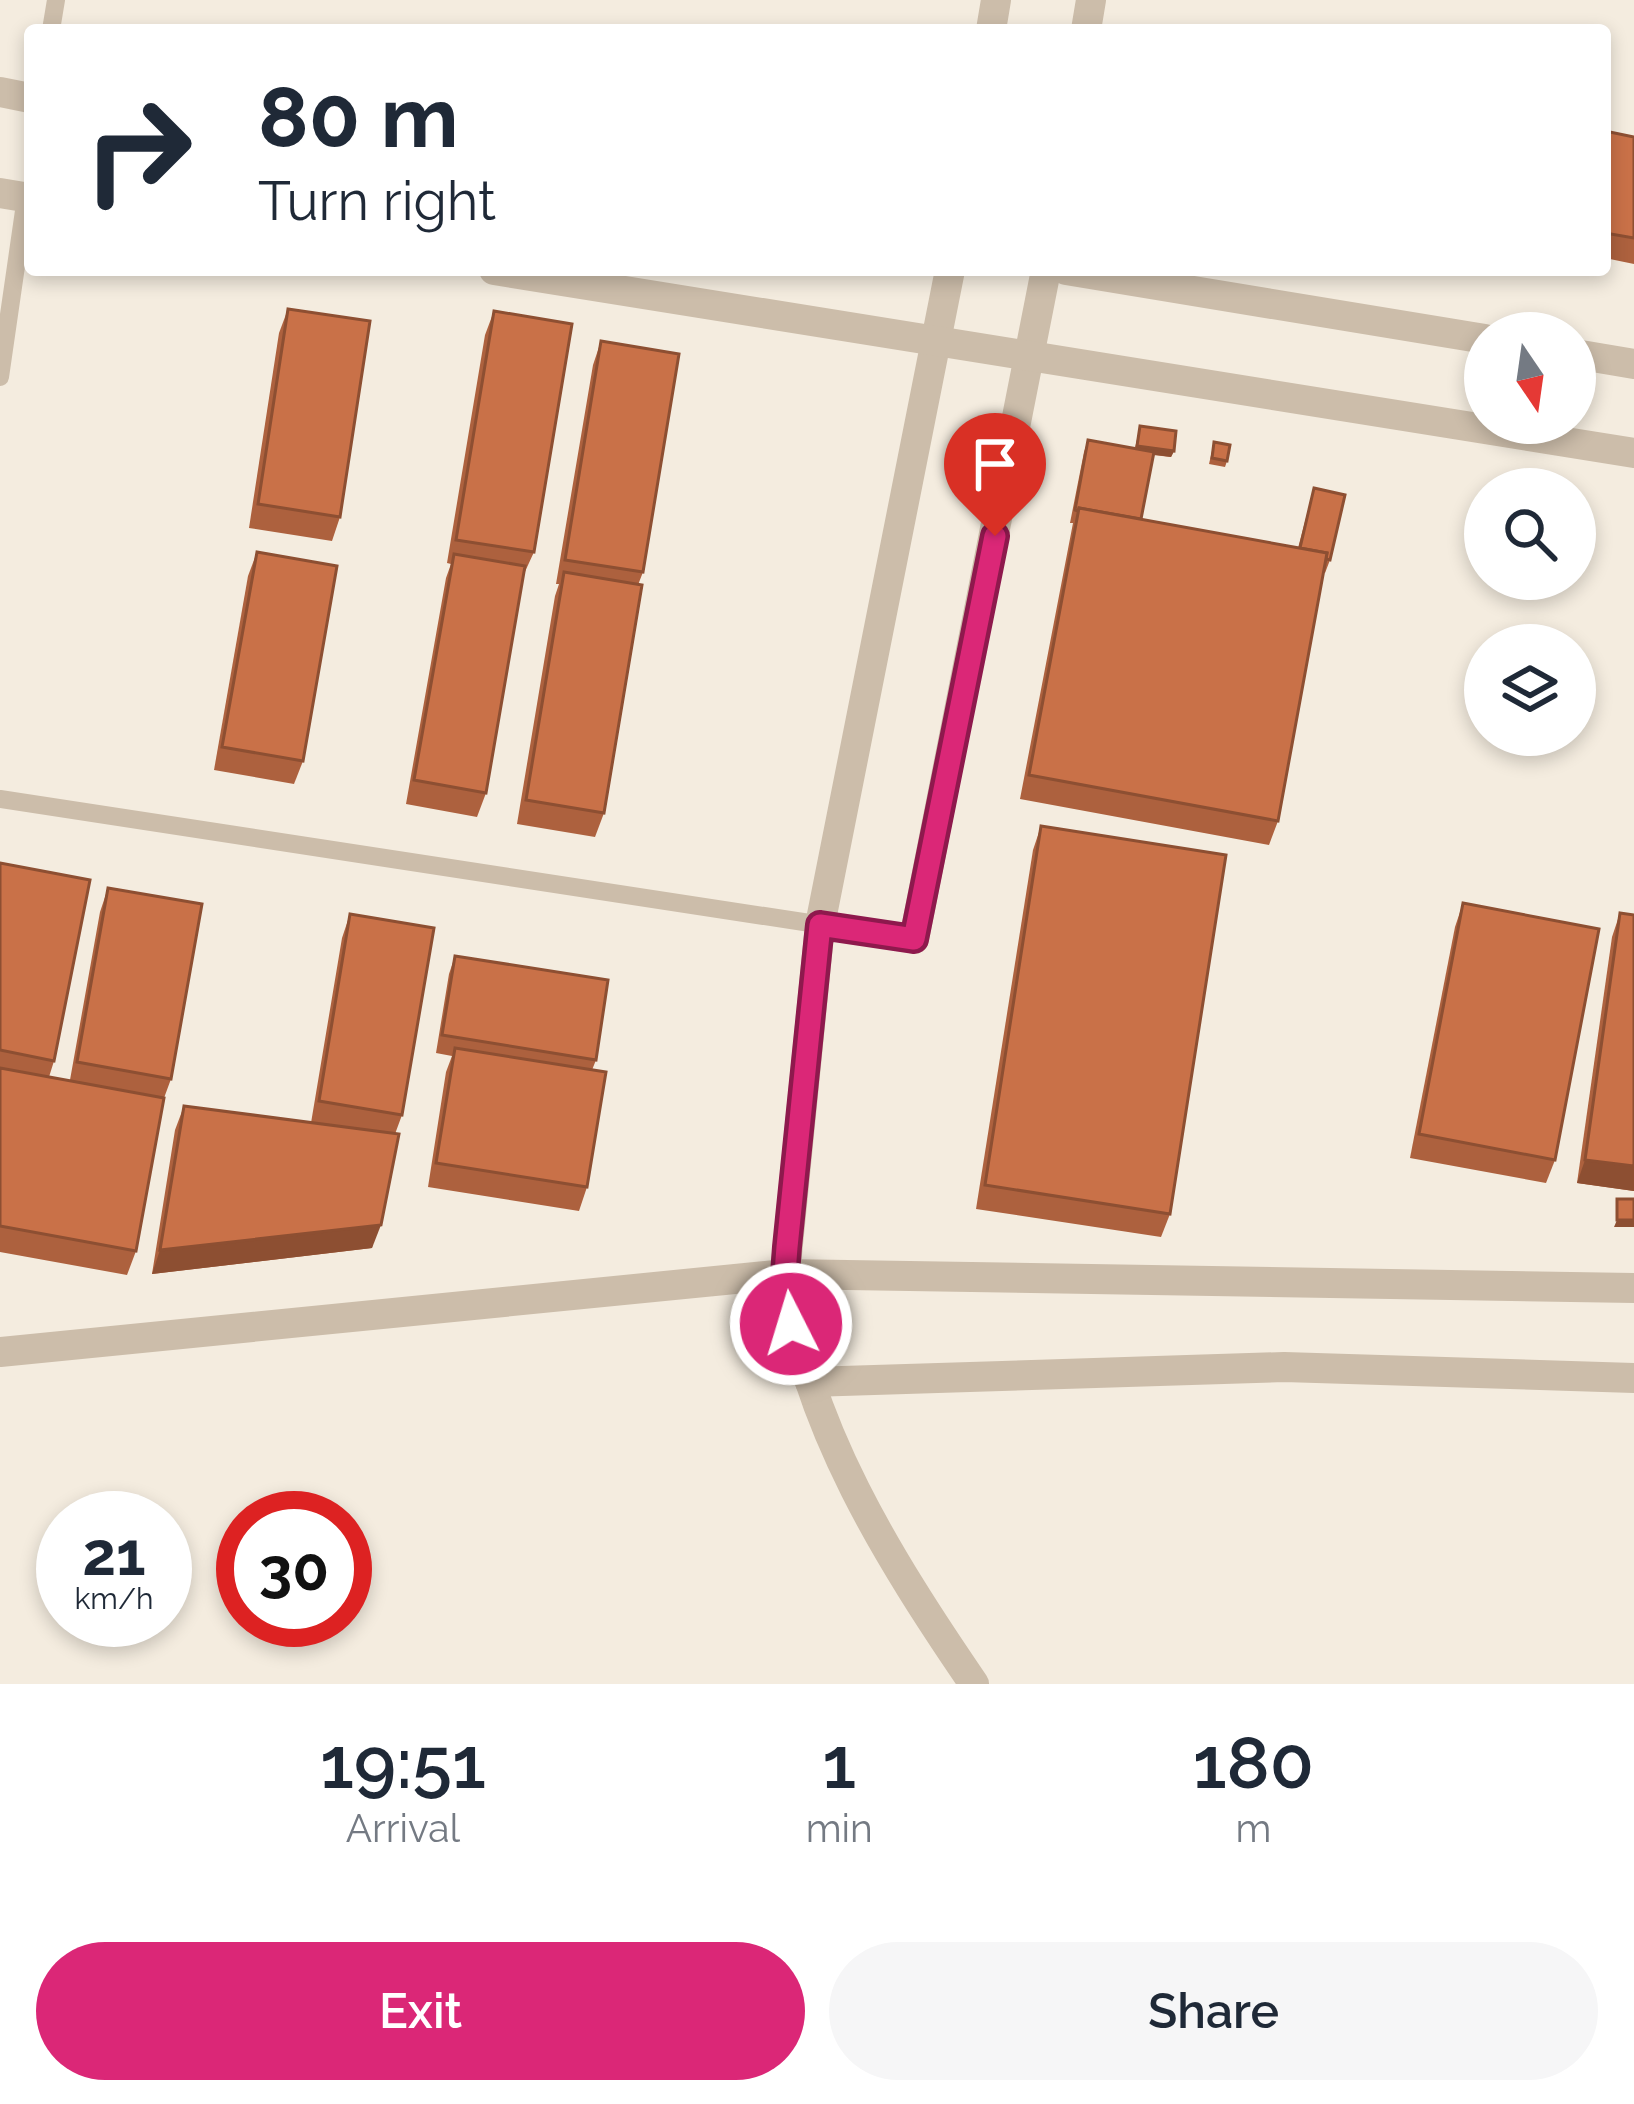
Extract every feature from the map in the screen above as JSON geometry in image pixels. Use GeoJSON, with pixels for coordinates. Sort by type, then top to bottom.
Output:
{"type":"FeatureCollection","features":[{"type":"Feature","properties":{"kind":"street"},"geometry":{"type":"LineString","coordinates":[[533,276],[1634,453]]}},
{"type":"Feature","properties":{"kind":"street"},"geometry":{"type":"LineString","coordinates":[[949,276],[820,925],[785,1274],[791,1324],[809,1382],[898,1574],[974,1684]]}},
{"type":"Feature","properties":{"kind":"street"},"geometry":{"type":"LineString","coordinates":[[914,939],[1045,276]]}},
{"type":"Feature","properties":{"kind":"street"},"geometry":{"type":"LineString","coordinates":[[1102,276],[1464,336]]}},
{"type":"Feature","properties":{"kind":"street"},"geometry":{"type":"LineString","coordinates":[[1596,358],[1634,364]]}},
{"type":"Feature","properties":{"kind":"street"},"geometry":{"type":"LineString","coordinates":[[0,1352],[785,1274],[1634,1288]]}},
{"type":"Feature","properties":{"kind":"street"},"geometry":{"type":"LineString","coordinates":[[809,1382],[1284,1367],[1634,1378]]}},
{"type":"Feature","properties":{"kind":"lane"},"geometry":{"type":"LineString","coordinates":[[0,377],[19,196]]}},
{"type":"Feature","properties":{"kind":"lane"},"geometry":{"type":"LineString","coordinates":[[0,799],[914,939]]}},
{"type":"Feature","properties":{"kind":"building"},"geometry":{"type":"Polygon","coordinates":[[[1611,132],[1634,137],[1634,238],[1611,234],[1611,132]]]}},
{"type":"Feature","properties":{"kind":"building"},"geometry":{"type":"Polygon","coordinates":[[[288,309],[370,321],[340,517],[258,504],[288,309]]]}},
{"type":"Feature","properties":{"kind":"building"},"geometry":{"type":"Polygon","coordinates":[[[494,311],[572,324],[534,552],[456,540],[494,311]]]}},
{"type":"Feature","properties":{"kind":"building"},"geometry":{"type":"Polygon","coordinates":[[[601,341],[679,354],[643,572],[565,560],[601,341]]]}},
{"type":"Feature","properties":{"kind":"building"},"geometry":{"type":"Polygon","coordinates":[[[1140,426],[1176,431],[1174,451],[1137,446],[1140,426]]]}},
{"type":"Feature","properties":{"kind":"building"},"geometry":{"type":"Polygon","coordinates":[[[1088,440],[1154,452],[1141,519],[1075,510],[1088,440]]]}},
{"type":"Feature","properties":{"kind":"building"},"geometry":{"type":"Polygon","coordinates":[[[1214,442],[1230,445],[1227,461],[1212,458],[1214,442]]]}},
{"type":"Feature","properties":{"kind":"building"},"geometry":{"type":"Polygon","coordinates":[[[1314,488],[1345,495],[1330,560],[1327,553],[1300,548],[1314,488]]]}},
{"type":"Feature","properties":{"kind":"building"},"geometry":{"type":"Polygon","coordinates":[[[1079,508],[1327,553],[1278,821],[1029,775],[1079,508]]]}},
{"type":"Feature","properties":{"kind":"building"},"geometry":{"type":"Polygon","coordinates":[[[257,552],[337,566],[303,761],[222,747],[257,552]]]}},
{"type":"Feature","properties":{"kind":"building"},"geometry":{"type":"Polygon","coordinates":[[[454,554],[525,566],[486,793],[414,780],[454,554]]]}},
{"type":"Feature","properties":{"kind":"building"},"geometry":{"type":"Polygon","coordinates":[[[564,572],[642,585],[604,813],[526,800],[564,572]]]}},
{"type":"Feature","properties":{"kind":"building"},"geometry":{"type":"Polygon","coordinates":[[[1041,826],[1226,855],[1170,1214],[985,1185],[1041,826]]]}},
{"type":"Feature","properties":{"kind":"building"},"geometry":{"type":"Polygon","coordinates":[[[0,863],[90,880],[54,1061],[0,1050],[0,863]]]}},
{"type":"Feature","properties":{"kind":"building"},"geometry":{"type":"Polygon","coordinates":[[[108,888],[202,904],[171,1079],[77,1062],[108,888]]]}},
{"type":"Feature","properties":{"kind":"building"},"geometry":{"type":"Polygon","coordinates":[[[1463,903],[1599,929],[1555,1160],[1419,1134],[1463,903]]]}},
{"type":"Feature","properties":{"kind":"building"},"geometry":{"type":"Polygon","coordinates":[[[1620,913],[1634,915],[1634,1166],[1585,1160],[1620,913]]]}},
{"type":"Feature","properties":{"kind":"building"},"geometry":{"type":"Polygon","coordinates":[[[350,914],[434,928],[402,1115],[319,1101],[350,914]]]}},
{"type":"Feature","properties":{"kind":"building"},"geometry":{"type":"Polygon","coordinates":[[[455,956],[608,980],[596,1060],[442,1035],[455,956]]]}},
{"type":"Feature","properties":{"kind":"building"},"geometry":{"type":"Polygon","coordinates":[[[455,1048],[606,1072],[587,1187],[436,1163],[455,1048]]]}},
{"type":"Feature","properties":{"kind":"building"},"geometry":{"type":"Polygon","coordinates":[[[0,1068],[164,1098],[136,1251],[0,1226],[0,1068]]]}},
{"type":"Feature","properties":{"kind":"building"},"geometry":{"type":"Polygon","coordinates":[[[184,1106],[399,1134],[381,1225],[160,1250],[184,1106]]]}},
{"type":"Feature","properties":{"kind":"building"},"geometry":{"type":"Polygon","coordinates":[[[1617,1199],[1634,1199],[1634,1220],[1617,1220],[1617,1199]]]}},
{"type":"Feature","properties":{"kind":"route"},"geometry":{"type":"LineString","coordinates":[[791,1324],[785,1274],[820,925],[914,939],[995,536]]}}]}
